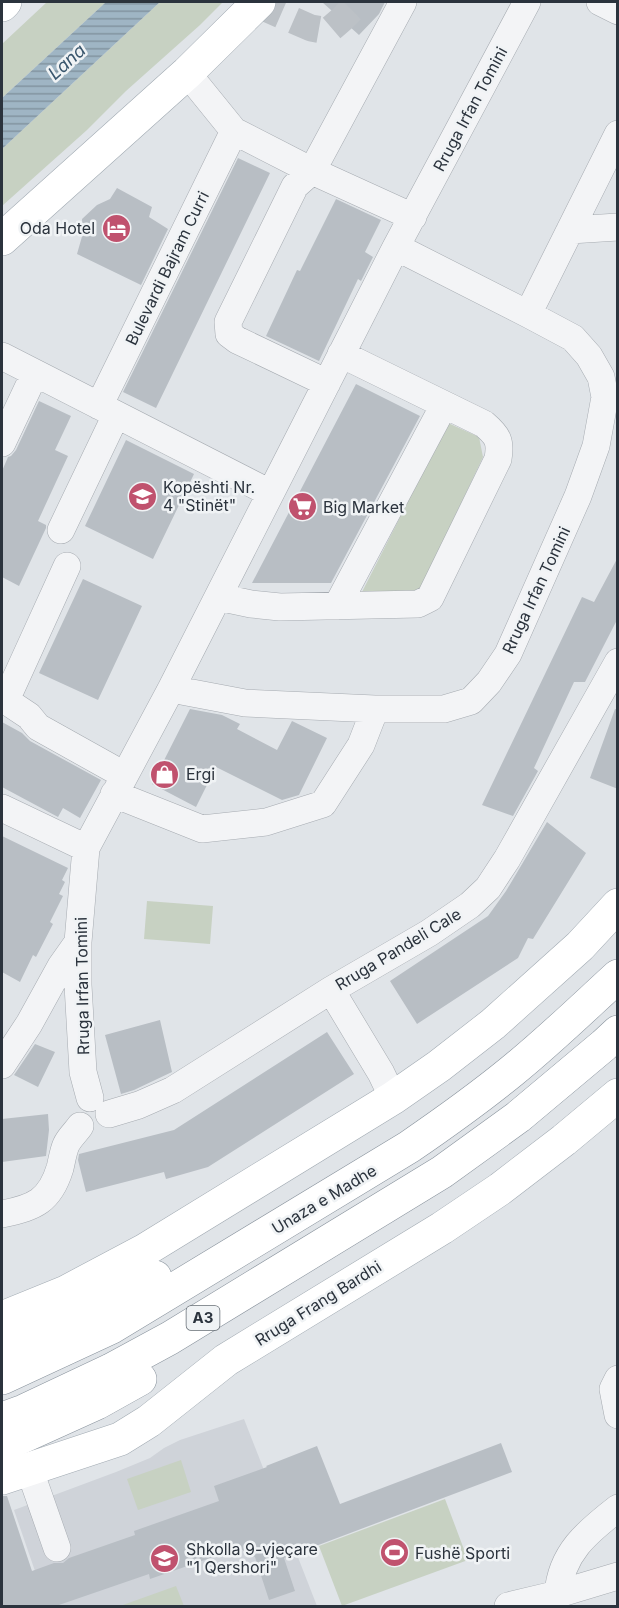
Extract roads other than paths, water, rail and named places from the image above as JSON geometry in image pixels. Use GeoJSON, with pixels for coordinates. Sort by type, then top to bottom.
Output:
{"type":"FeatureCollection","features":[{"type":"Feature","properties":{"kind":"main road"},"geometry":{"type":"LineString","coordinates":[[2,239],[187,73],[259,2]]}},
{"type":"Feature","properties":{"kind":"main road"},"geometry":{"type":"LineString","coordinates":[[2,1318],[66,1292],[145,1250],[393,1098],[493,1024],[580,946],[618,905]]}},
{"type":"Feature","properties":{"kind":"main road","name":"Unaza e Madhe"},"geometry":{"type":"LineString","coordinates":[[2,1378],[112,1327],[382,1164],[454,1116],[512,1071],[618,976]]}},
{"type":"Feature","properties":{"kind":"main road","name":"A3"},"geometry":{"type":"LineString","coordinates":[[2,1419],[67,1392],[150,1349],[396,1201],[442,1172],[518,1117],[618,1032]]}},
{"type":"Feature","properties":{"kind":"main road","name":"Rruga Frang Bardhi"},"geometry":{"type":"LineString","coordinates":[[15,1473],[120,1439],[149,1421],[226,1360],[442,1228],[500,1189],[618,1095]]}},
{"type":"Feature","properties":{"kind":"main road"},"geometry":{"type":"LineString","coordinates":[[2,1349],[86,1314],[128,1292],[274,1209],[337,1169],[382,1164]]}},
{"type":"Feature","properties":{"kind":"main road"},"geometry":{"type":"LineString","coordinates":[[2,1446],[97,1403],[153,1372],[361,1245],[396,1201]]}},
{"type":"Feature","properties":{"kind":"street"},"geometry":{"type":"LineString","coordinates":[[327,382],[237,340],[229,334],[228,322],[295,186],[312,171],[403,2]]}},
{"type":"Feature","properties":{"kind":"street","name":"Rruga Irfan Tomini"},"geometry":{"type":"LineString","coordinates":[[100,1106],[83,1072],[78,986],[78,942],[86,848],[171,689],[396,248],[527,2]]}},
{"type":"Feature","properties":{"kind":"street"},"geometry":{"type":"LineString","coordinates":[[600,2],[618,10]]}},
{"type":"Feature","properties":{"kind":"street"},"geometry":{"type":"LineString","coordinates":[[187,73],[234,131],[312,171],[413,217]]}},
{"type":"Feature","properties":{"kind":"street","name":"Bulevardi Bajram Curri"},"geometry":{"type":"LineString","coordinates":[[61,530],[108,411],[234,131]]}},
{"type":"Feature","properties":{"kind":"street"},"geometry":{"type":"LineString","coordinates":[[528,314],[618,134]]}},
{"type":"Feature","properties":{"kind":"street"},"geometry":{"type":"LineString","coordinates":[[570,230],[618,227]]}},
{"type":"Feature","properties":{"kind":"street","name":"Rruga Irfan Tomini"},"geometry":{"type":"LineString","coordinates":[[171,689],[245,703],[375,709],[444,709],[471,701],[489,682],[508,654],[578,496],[596,446],[610,387],[589,356],[573,339],[396,248]]}},
{"type":"Feature","properties":{"kind":"street"},"geometry":{"type":"LineString","coordinates":[[218,597],[280,607],[418,604],[430,598],[498,459],[500,445],[495,433],[484,423],[341,354]]}},
{"type":"Feature","properties":{"kind":"street"},"geometry":{"type":"LineString","coordinates":[[2,356],[270,493]]}},
{"type":"Feature","properties":{"kind":"street"},"geometry":{"type":"LineString","coordinates":[[2,443],[35,373]]}},
{"type":"Feature","properties":{"kind":"street"},"geometry":{"type":"LineString","coordinates":[[338,606],[444,405]]}},
{"type":"Feature","properties":{"kind":"street"},"geometry":{"type":"LineString","coordinates":[[67,566],[4,699],[29,716],[38,727],[119,785],[202,829],[266,822],[323,804],[361,745],[375,709]]}},
{"type":"Feature","properties":{"kind":"street","name":"Rruga Pandeli Cale"},"geometry":{"type":"LineString","coordinates":[[100,1106],[139,1105],[173,1090],[331,990],[429,933],[470,905],[488,888],[507,860],[618,662]]}},
{"type":"Feature","properties":{"kind":"street"},"geometry":{"type":"LineString","coordinates":[[2,808],[86,848]]}},
{"type":"Feature","properties":{"kind":"street"},"geometry":{"type":"LineString","coordinates":[[2,1065],[29,1024],[61,966],[78,942]]}},
{"type":"Feature","properties":{"kind":"street"},"geometry":{"type":"LineString","coordinates":[[331,990],[381,1073],[393,1098]]}},
{"type":"Feature","properties":{"kind":"street"},"geometry":{"type":"LineString","coordinates":[[2,1214],[24,1209],[44,1199],[51,1190],[59,1170],[66,1143],[80,1126],[90,1131],[101,1129],[108,1120],[100,1106]]}},
{"type":"Feature","properties":{"kind":"street"},"geometry":{"type":"LineString","coordinates":[[618,1379],[613,1389],[618,1415]]}},
{"type":"Feature","properties":{"kind":"street"},"geometry":{"type":"LineString","coordinates":[[15,1473],[57,1548]]}},
{"type":"Feature","properties":{"kind":"street"},"geometry":{"type":"LineString","coordinates":[[558,1594],[559,1579],[575,1546],[590,1530],[618,1508]]}},
{"type":"Feature","properties":{"kind":"street"},"geometry":{"type":"LineString","coordinates":[[507,1606],[618,1576]]}},
{"type":"Feature","properties":{"kind":"water","name":"Lana"},"geometry":{"type":"Polygon","coordinates":[[[106,2],[160,2],[2,149],[2,98],[106,2]]]}},
{"type":"Feature","properties":{"kind":"tunnel"},"geometry":{"type":"LineString","coordinates":[[256,4],[311,28],[328,31],[359,2]]}},
{"type":"Feature","properties":{"kind":"place","name":"Oda Hotel"},"geometry":{"type":"Point","coordinates":[116,228]}},
{"type":"Feature","properties":{"kind":"place","name":"Kopështi Nr. 4 \"Stinët\""},"geometry":{"type":"Point","coordinates":[142,496]}},
{"type":"Feature","properties":{"kind":"place","name":"Big Market"},"geometry":{"type":"Point","coordinates":[302,507]}},
{"type":"Feature","properties":{"kind":"place","name":"Ergi"},"geometry":{"type":"Point","coordinates":[165,774]}},
{"type":"Feature","properties":{"kind":"place","name":"Fushë Sporti"},"geometry":{"type":"Point","coordinates":[394,1553]}},
{"type":"Feature","properties":{"kind":"place","name":"Shkolla 9-vjeçare \"1 Qershori\""},"geometry":{"type":"Point","coordinates":[165,1558]}}]}
